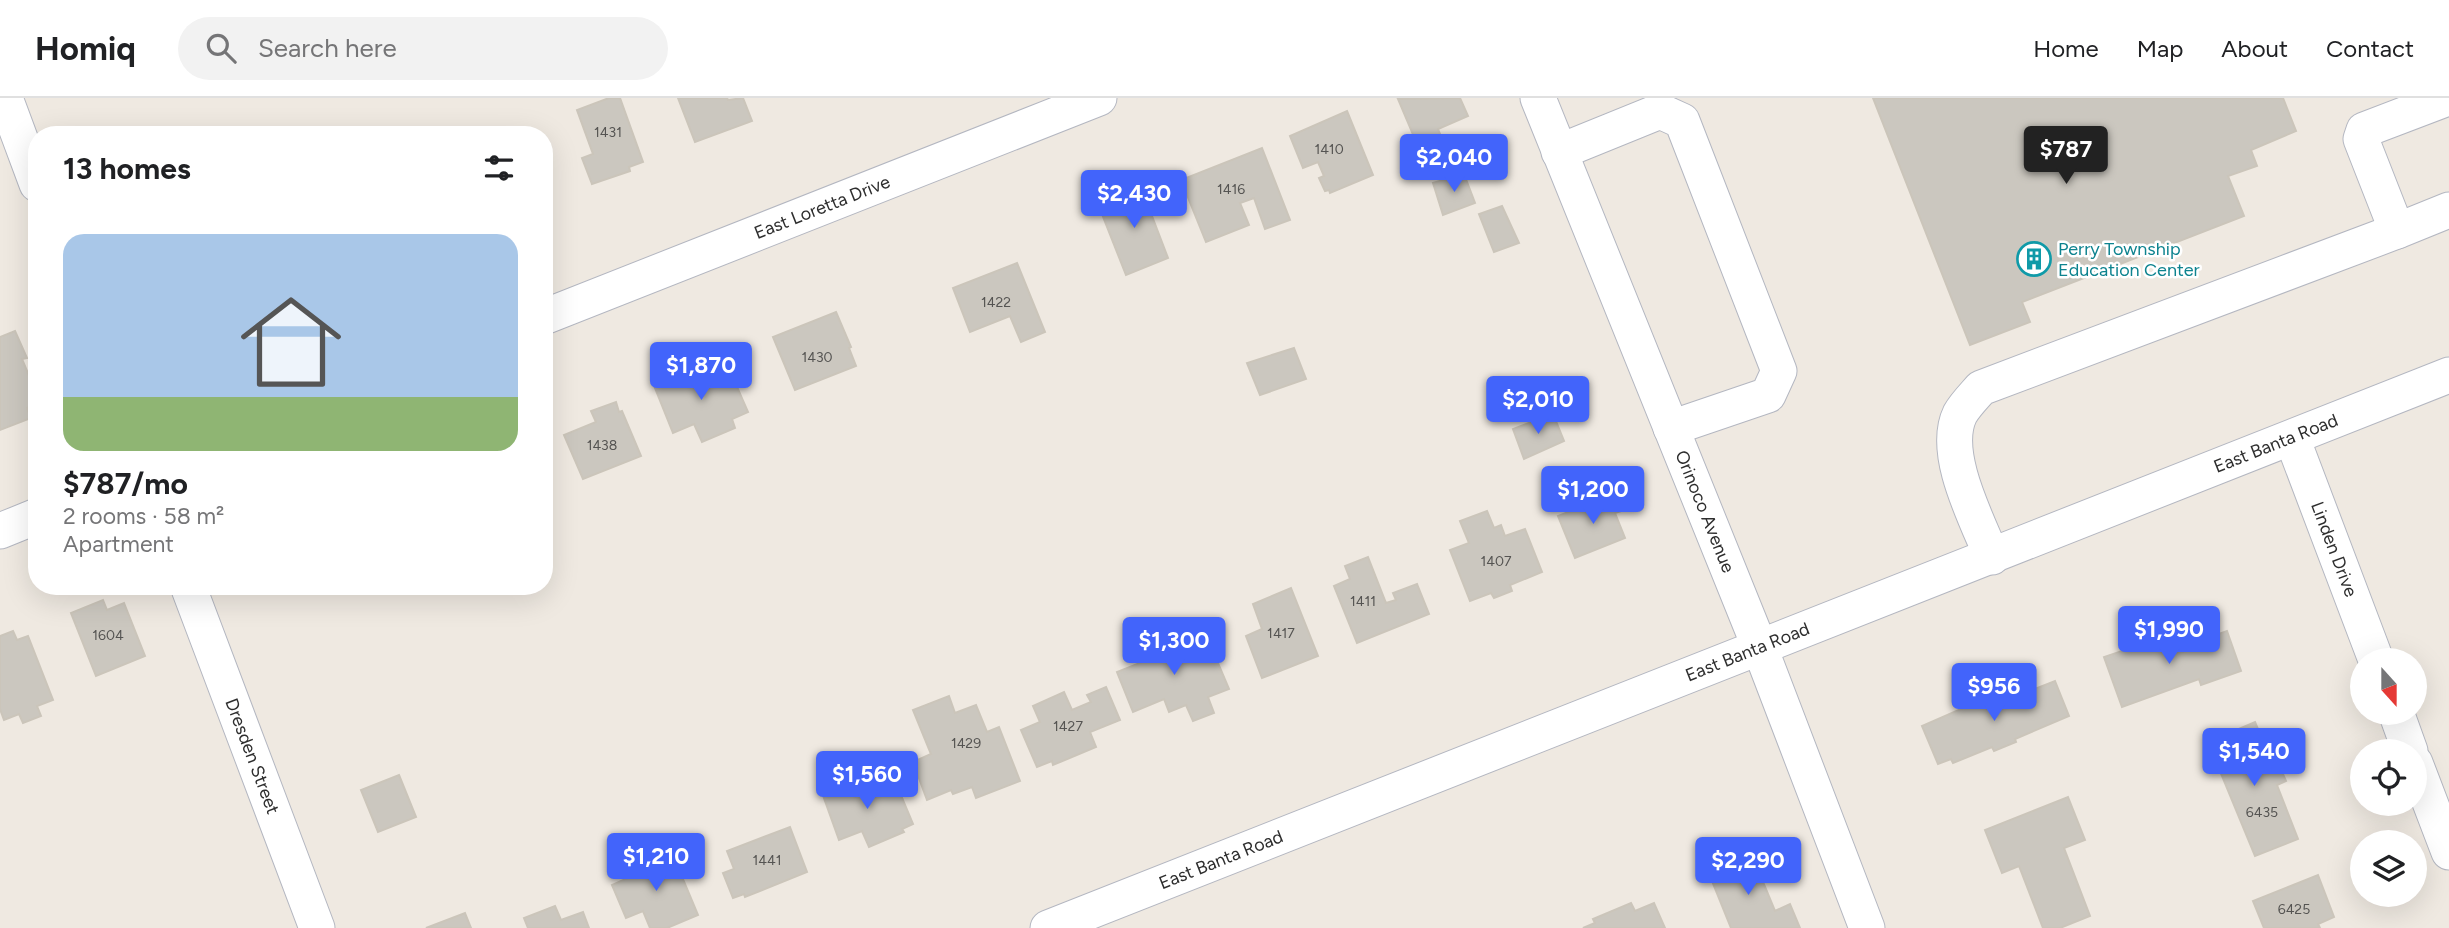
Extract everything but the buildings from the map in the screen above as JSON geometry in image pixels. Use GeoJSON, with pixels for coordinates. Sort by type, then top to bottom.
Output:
{"type":"FeatureCollection","features":[{"type":"Feature","properties":{"kind":"street"},"geometry":{"type":"LineString","coordinates":[[5,98],[28,160]]}},
{"type":"Feature","properties":{"kind":"street","name":"East Loretta Drive"},"geometry":{"type":"LineString","coordinates":[[553,313],[1100,98]]}},
{"type":"Feature","properties":{"kind":"street","name":"Orinoco Avenue"},"geometry":{"type":"LineString","coordinates":[[1538,98],[1760,648],[1867,928]]}},
{"type":"Feature","properties":{"kind":"street"},"geometry":{"type":"LineString","coordinates":[[2397,231],[2364,150],[2361,139],[2364,130],[2448,98]]}},
{"type":"Feature","properties":{"kind":"street"},"geometry":{"type":"LineString","coordinates":[[1559,152],[1660,111],[1682,121],[1779,371],[1768,395],[1671,428]]}},
{"type":"Feature","properties":{"kind":"street"},"geometry":{"type":"LineString","coordinates":[[1992,557],[1958,469],[1956,438],[1960,414],[1981,388],[2449,211]]}},
{"type":"Feature","properties":{"kind":"street","name":"East Banta Road"},"geometry":{"type":"LineString","coordinates":[[1048,928],[2449,375]]}},
{"type":"Feature","properties":{"kind":"street","name":"Linden Drive"},"geometry":{"type":"LineString","coordinates":[[2292,438],[2371,648]]}},
{"type":"Feature","properties":{"kind":"street"},"geometry":{"type":"LineString","coordinates":[[0,531],[28,520]]}},
{"type":"Feature","properties":{"kind":"street","name":"Dresden Street"},"geometry":{"type":"LineString","coordinates":[[191,595],[317,928]]}},
{"type":"Feature","properties":{"kind":"street"},"geometry":{"type":"LineString","coordinates":[[2427,794],[2449,852]]}},
{"type":"Feature","properties":{"kind":"place","name":"Perry Township Education Center"},"geometry":{"type":"Point","coordinates":[2034,259]}}]}
